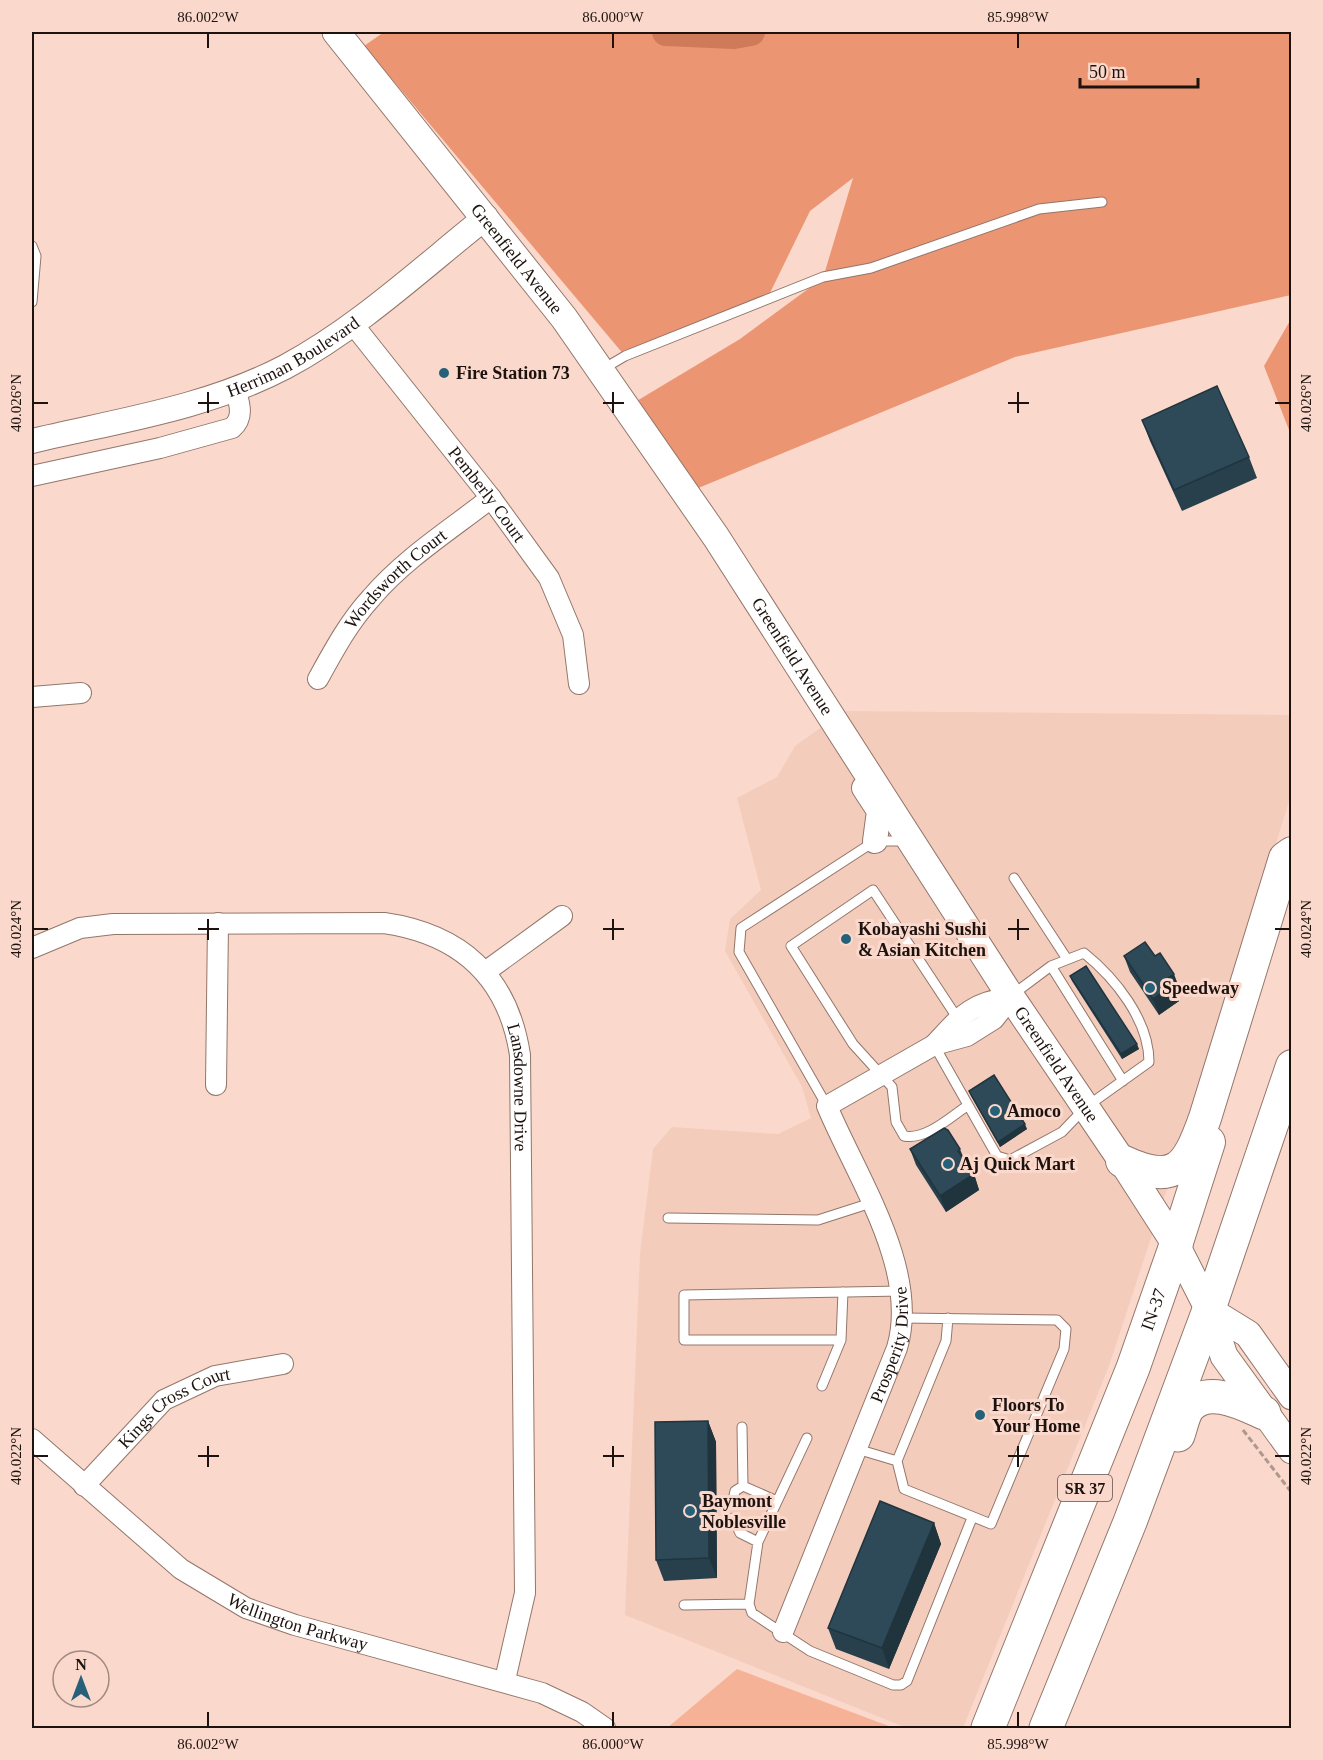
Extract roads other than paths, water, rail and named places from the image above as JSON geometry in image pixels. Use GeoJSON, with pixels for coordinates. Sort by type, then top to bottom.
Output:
{"type":"FeatureCollection","features":[{"type":"Feature","properties":{"kind":"highway"},"geometry":{"type":"LineString","coordinates":[[1122,1161],[1144,1171],[1162,1173],[1181,1167],[1191,1153],[1205,1118],[1285,858],[1292,853]]}},
{"type":"Feature","properties":{"kind":"highway","name":"IN-37"},"geometry":{"type":"LineString","coordinates":[[988,1728],[1133,1368],[1176,1245],[1292,881]]}},
{"type":"Feature","properties":{"kind":"highway","name":"SR 37"},"geometry":{"type":"LineString","coordinates":[[1046,1728],[1134,1512],[1209,1310],[1292,1066]]}},
{"type":"Feature","properties":{"kind":"highway"},"geometry":{"type":"LineString","coordinates":[[1059,1728],[1126,1568],[1188,1408],[1204,1399],[1218,1397],[1242,1403],[1251,1418]]}},
{"type":"Feature","properties":{"kind":"main road","name":"Greenfield Avenue"},"geometry":{"type":"LineString","coordinates":[[336,32],[486,217],[601,370],[716,537],[1011,997],[1176,1245],[1209,1310],[1224,1356],[1251,1418],[1292,1450]]}},
{"type":"Feature","properties":{"kind":"main road"},"geometry":{"type":"LineString","coordinates":[[1209,1310],[1248,1334],[1292,1396]]}},
{"type":"Feature","properties":{"kind":"street","name":"Herriman Boulevard"},"geometry":{"type":"LineString","coordinates":[[32,441],[190,403],[235,388],[285,366],[352,322],[486,217]]}},
{"type":"Feature","properties":{"kind":"street","name":"Pemberly Court"},"geometry":{"type":"LineString","coordinates":[[352,322],[532,552],[560,599],[573,635],[579,684]]}},
{"type":"Feature","properties":{"kind":"street"},"geometry":{"type":"LineString","coordinates":[[32,476],[160,448],[232,428],[240,412],[235,388]]}},
{"type":"Feature","properties":{"kind":"street","name":"Wordsworth Court"},"geometry":{"type":"LineString","coordinates":[[318,679],[355,616],[371,597],[391,577],[490,498]]}},
{"type":"Feature","properties":{"kind":"street"},"geometry":{"type":"LineString","coordinates":[[792,657],[817,716],[879,811],[875,841]]}},
{"type":"Feature","properties":{"kind":"street"},"geometry":{"type":"LineString","coordinates":[[32,697],[81,693]]}},
{"type":"Feature","properties":{"kind":"street"},"geometry":{"type":"LineString","coordinates":[[485,972],[562,916]]}},
{"type":"Feature","properties":{"kind":"street"},"geometry":{"type":"LineString","coordinates":[[216,1086],[218,923]]}},
{"type":"Feature","properties":{"kind":"street","name":"Lansdowne Drive"},"geometry":{"type":"LineString","coordinates":[[32,948],[80,928],[113,924],[384,923],[405,926],[437,936],[451,944],[485,972],[505,1002],[517,1036],[519,1055],[525,1593],[505,1680]]}},
{"type":"Feature","properties":{"kind":"street"},"geometry":{"type":"LineString","coordinates":[[828,1106],[934,1045],[967,1036],[994,1019],[1011,997]]}},
{"type":"Feature","properties":{"kind":"street"},"geometry":{"type":"LineString","coordinates":[[934,1045],[958,1019],[983,1001],[1011,997]]}},
{"type":"Feature","properties":{"kind":"street","name":"Prosperity Drive"},"geometry":{"type":"LineString","coordinates":[[783,1632],[897,1348],[903,1318],[902,1291],[896,1262],[828,1106]]}},
{"type":"Feature","properties":{"kind":"street","name":"Kings Cross Court"},"geometry":{"type":"LineString","coordinates":[[84,1486],[164,1400],[215,1376],[283,1364]]}},
{"type":"Feature","properties":{"kind":"street","name":"Wellington Parkway"},"geometry":{"type":"LineString","coordinates":[[32,1439],[181,1569],[246,1608],[295,1625],[505,1680],[562,1702],[605,1728]]}},
{"type":"Feature","properties":{"kind":"lane"},"geometry":{"type":"LineString","coordinates":[[601,370],[625,356],[823,278],[883,265],[1039,209],[1102,202]]}},
{"type":"Feature","properties":{"kind":"lane"},"geometry":{"type":"LineString","coordinates":[[32,246],[36,256],[32,302]]}},
{"type":"Feature","properties":{"kind":"lane"},"geometry":{"type":"LineString","coordinates":[[828,1106],[739,952],[741,928],[875,841],[910,841]]}},
{"type":"Feature","properties":{"kind":"lane"},"geometry":{"type":"LineString","coordinates":[[1014,879],[1067,959]]}},
{"type":"Feature","properties":{"kind":"lane"},"geometry":{"type":"LineString","coordinates":[[958,1019],[873,890],[791,946],[853,1044],[883,1074],[892,1087],[896,1122],[904,1136],[922,1135],[967,1106]]}},
{"type":"Feature","properties":{"kind":"lane"},"geometry":{"type":"LineString","coordinates":[[934,1045],[997,1156],[1010,1160],[1062,1132],[1086,1107],[1149,1062],[1146,1034],[1109,973],[1084,953],[1051,966],[1011,997]]}},
{"type":"Feature","properties":{"kind":"lane"},"geometry":{"type":"LineString","coordinates":[[1051,966],[1123,1081]]}},
{"type":"Feature","properties":{"kind":"lane"},"geometry":{"type":"LineString","coordinates":[[668,1218],[818,1220],[871,1203]]}},
{"type":"Feature","properties":{"kind":"lane"},"geometry":{"type":"LineString","coordinates":[[842,1340],[684,1340],[684,1295],[902,1291]]}},
{"type":"Feature","properties":{"kind":"lane"},"geometry":{"type":"LineString","coordinates":[[822,1386],[842,1340],[843,1292]]}},
{"type":"Feature","properties":{"kind":"lane"},"geometry":{"type":"LineString","coordinates":[[903,1318],[948,1318],[1057,1320],[1066,1329],[1064,1349],[991,1524],[904,1490],[897,1461],[946,1341],[948,1318]]}},
{"type":"Feature","properties":{"kind":"lane"},"geometry":{"type":"LineString","coordinates":[[742,1427],[743,1486]]}},
{"type":"Feature","properties":{"kind":"lane"},"geometry":{"type":"LineString","coordinates":[[807,1438],[758,1542],[749,1604],[752,1613],[810,1651],[893,1685],[901,1685],[907,1681],[972,1518]]}},
{"type":"Feature","properties":{"kind":"lane"},"geometry":{"type":"LineString","coordinates":[[857,1449],[897,1461]]}},
{"type":"Feature","properties":{"kind":"lane"},"geometry":{"type":"LineString","coordinates":[[733,1500],[735,1491],[743,1486]]}},
{"type":"Feature","properties":{"kind":"lane"},"geometry":{"type":"LineString","coordinates":[[743,1486],[777,1501]]}},
{"type":"Feature","properties":{"kind":"lane"},"geometry":{"type":"LineString","coordinates":[[733,1518],[740,1533],[758,1542]]}},
{"type":"Feature","properties":{"kind":"lane"},"geometry":{"type":"LineString","coordinates":[[684,1605],[749,1604]]}},
{"type":"Feature","properties":{"kind":"waterway"},"geometry":{"type":"LineString","coordinates":[[666,32],[734,35],[751,32]]}},
{"type":"Feature","properties":{"kind":"place","name":"Fire Station 73"},"geometry":{"type":"Point","coordinates":[444,373]}},
{"type":"Feature","properties":{"kind":"place","name":"Kobayashi Sushi & Asian Kitchen"},"geometry":{"type":"Point","coordinates":[846,939]}},
{"type":"Feature","properties":{"kind":"place","name":"Speedway"},"geometry":{"type":"Point","coordinates":[1150,988]}},
{"type":"Feature","properties":{"kind":"place","name":"Amoco"},"geometry":{"type":"Point","coordinates":[995,1111]}},
{"type":"Feature","properties":{"kind":"place","name":"Aj Quick Mart"},"geometry":{"type":"Point","coordinates":[948,1164]}},
{"type":"Feature","properties":{"kind":"place","name":"Floors To Your Home"},"geometry":{"type":"Point","coordinates":[980,1415]}},
{"type":"Feature","properties":{"kind":"place","name":"Baymont Noblesville"},"geometry":{"type":"Point","coordinates":[690,1511]}}]}
